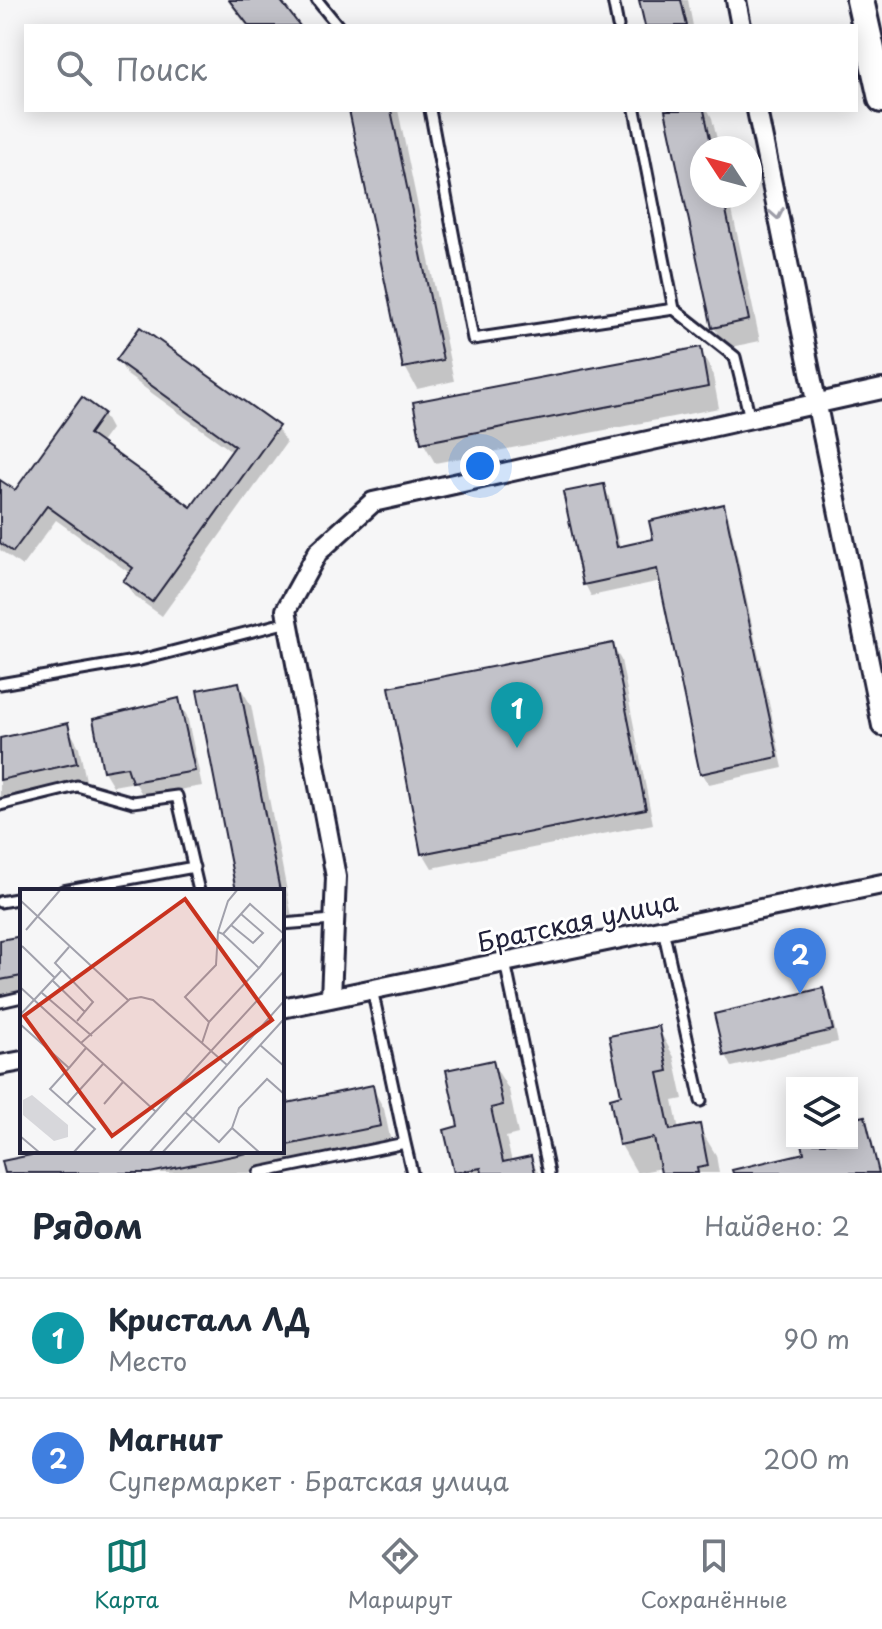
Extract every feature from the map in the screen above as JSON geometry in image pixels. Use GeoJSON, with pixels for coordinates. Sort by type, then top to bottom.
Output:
{"type":"FeatureCollection","features":[{"type":"Feature","properties":{"kind":"main road"},"geometry":{"type":"LineString","coordinates":[[860,0],[882,99]]}},
{"type":"Feature","properties":{"kind":"street"},"geometry":{"type":"LineString","coordinates":[[736,0],[741,24]]}},
{"type":"Feature","properties":{"kind":"street"},"geometry":{"type":"LineString","coordinates":[[757,112],[814,404],[882,726]]}},
{"type":"Feature","properties":{"kind":"street"},"geometry":{"type":"LineString","coordinates":[[331,998],[336,877],[286,610],[318,552],[373,502],[882,389]]}},
{"type":"Feature","properties":{"kind":"street","name":"Братская улица"},"geometry":{"type":"LineString","coordinates":[[284,1008],[882,884]]}},
{"type":"Feature","properties":{"kind":"street"},"geometry":{"type":"LineString","coordinates":[[0,1065],[20,1061]]}},
{"type":"Feature","properties":{"kind":"lane"},"geometry":{"type":"LineString","coordinates":[[317,0],[336,24]]}},
{"type":"Feature","properties":{"kind":"lane"},"geometry":{"type":"LineString","coordinates":[[613,0],[618,24]]}},
{"type":"Feature","properties":{"kind":"lane"},"geometry":{"type":"LineString","coordinates":[[430,112],[473,339],[674,309]]}},
{"type":"Feature","properties":{"kind":"lane"},"geometry":{"type":"LineString","coordinates":[[635,112],[674,309],[735,357],[750,418]]}},
{"type":"Feature","properties":{"kind":"lane"},"geometry":{"type":"LineString","coordinates":[[0,684],[140,660],[288,622]]}},
{"type":"Feature","properties":{"kind":"lane"},"geometry":{"type":"LineString","coordinates":[[0,805],[77,786],[133,802],[177,796],[199,889]]}},
{"type":"Feature","properties":{"kind":"lane"},"geometry":{"type":"LineString","coordinates":[[74,889],[194,867]]}},
{"type":"Feature","properties":{"kind":"lane"},"geometry":{"type":"LineString","coordinates":[[0,902],[20,898]]}},
{"type":"Feature","properties":{"kind":"lane"},"geometry":{"type":"LineString","coordinates":[[284,924],[333,920]]}},
{"type":"Feature","properties":{"kind":"lane"},"geometry":{"type":"LineString","coordinates":[[663,929],[701,1101]]}},
{"type":"Feature","properties":{"kind":"lane"},"geometry":{"type":"LineString","coordinates":[[505,962],[549,1173]]}},
{"type":"Feature","properties":{"kind":"lane"},"geometry":{"type":"LineString","coordinates":[[372,989],[412,1173]]}},
{"type":"Feature","properties":{"kind":"lane"},"geometry":{"type":"LineString","coordinates":[[0,1002],[20,997]]}},
{"type":"Feature","properties":{"kind":"lane"},"geometry":{"type":"LineString","coordinates":[[259,1173],[405,1143]]}},
{"type":"Feature","properties":{"kind":"building"},"geometry":{"type":"Polygon","coordinates":[[[229,0],[280,0],[298,24],[247,24],[229,0]]]}},
{"type":"Feature","properties":{"kind":"building"},"geometry":{"type":"Polygon","coordinates":[[[639,0],[681,0],[687,24],[645,24],[639,0]]]}},
{"type":"Feature","properties":{"kind":"building"},"geometry":{"type":"Polygon","coordinates":[[[349,112],[391,112],[443,360],[403,368],[349,112]]]}},
{"type":"Feature","properties":{"kind":"building"},"geometry":{"type":"Polygon","coordinates":[[[665,112],[704,112],[709,136],[690,136],[690,208],[726,208],[749,320],[712,328],[665,112]]]}},
{"type":"Feature","properties":{"kind":"building"},"geometry":{"type":"Polygon","coordinates":[[[140,327],[279,426],[152,602],[123,581],[133,568],[47,506],[13,552],[0,543],[0,480],[15,490],[82,397],[104,413],[89,434],[191,507],[235,446],[116,360],[140,327]]]}},
{"type":"Feature","properties":{"kind":"building"},"geometry":{"type":"Polygon","coordinates":[[[701,347],[708,387],[421,443],[413,402],[701,347]]]}},
{"type":"Feature","properties":{"kind":"building"},"geometry":{"type":"Polygon","coordinates":[[[604,484],[617,547],[653,539],[649,521],[724,504],[778,757],[700,774],[657,569],[583,585],[563,492],[604,484]]]}},
{"type":"Feature","properties":{"kind":"building"},"geometry":{"type":"Polygon","coordinates":[[[613,643],[646,809],[421,854],[389,687],[613,643]]]}},
{"type":"Feature","properties":{"kind":"building"},"geometry":{"type":"Polygon","coordinates":[[[239,682],[280,889],[236,889],[197,690],[239,682]]]}},
{"type":"Feature","properties":{"kind":"building"},"geometry":{"type":"Polygon","coordinates":[[[179,698],[195,771],[132,782],[127,767],[103,771],[93,719],[179,698]]]}},
{"type":"Feature","properties":{"kind":"building"},"geometry":{"type":"Polygon","coordinates":[[[68,723],[77,763],[0,780],[0,738],[68,723]]]}},
{"type":"Feature","properties":{"kind":"building"},"geometry":{"type":"Polygon","coordinates":[[[20,936],[20,976],[0,980],[0,940],[20,936]]]}},
{"type":"Feature","properties":{"kind":"building"},"geometry":{"type":"Polygon","coordinates":[[[823,988],[833,1030],[724,1056],[714,1014],[823,988]]]}},
{"type":"Feature","properties":{"kind":"building"},"geometry":{"type":"Polygon","coordinates":[[[659,1026],[668,1071],[658,1073],[670,1130],[700,1124],[708,1166],[697,1168],[698,1173],[661,1173],[654,1138],[619,1145],[610,1098],[621,1095],[609,1036],[659,1026]]]}},
{"type":"Feature","properties":{"kind":"building"},"geometry":{"type":"Polygon","coordinates":[[[493,1060],[503,1105],[491,1108],[503,1162],[531,1156],[535,1173],[482,1173],[481,1168],[454,1173],[444,1130],[458,1126],[446,1070],[493,1060]]]}},
{"type":"Feature","properties":{"kind":"building"},"geometry":{"type":"Polygon","coordinates":[[[373,1085],[381,1126],[284,1146],[284,1104],[373,1085]]]}},
{"type":"Feature","properties":{"kind":"building"},"geometry":{"type":"Polygon","coordinates":[[[865,1116],[879,1173],[733,1173],[732,1170],[804,1153],[803,1149],[858,1149],[858,1118],[865,1116]]]}},
{"type":"Feature","properties":{"kind":"building"},"geometry":{"type":"Polygon","coordinates":[[[40,1153],[247,1153],[150,1173],[5,1173],[2,1161],[40,1153]]]}},
{"type":"Feature","properties":{"kind":"place","name":"Кристалл ЛД"},"geometry":{"type":"Point","coordinates":[517,748]}},
{"type":"Feature","properties":{"kind":"place","name":"Магнит"},"geometry":{"type":"Point","coordinates":[800,994]}}]}
